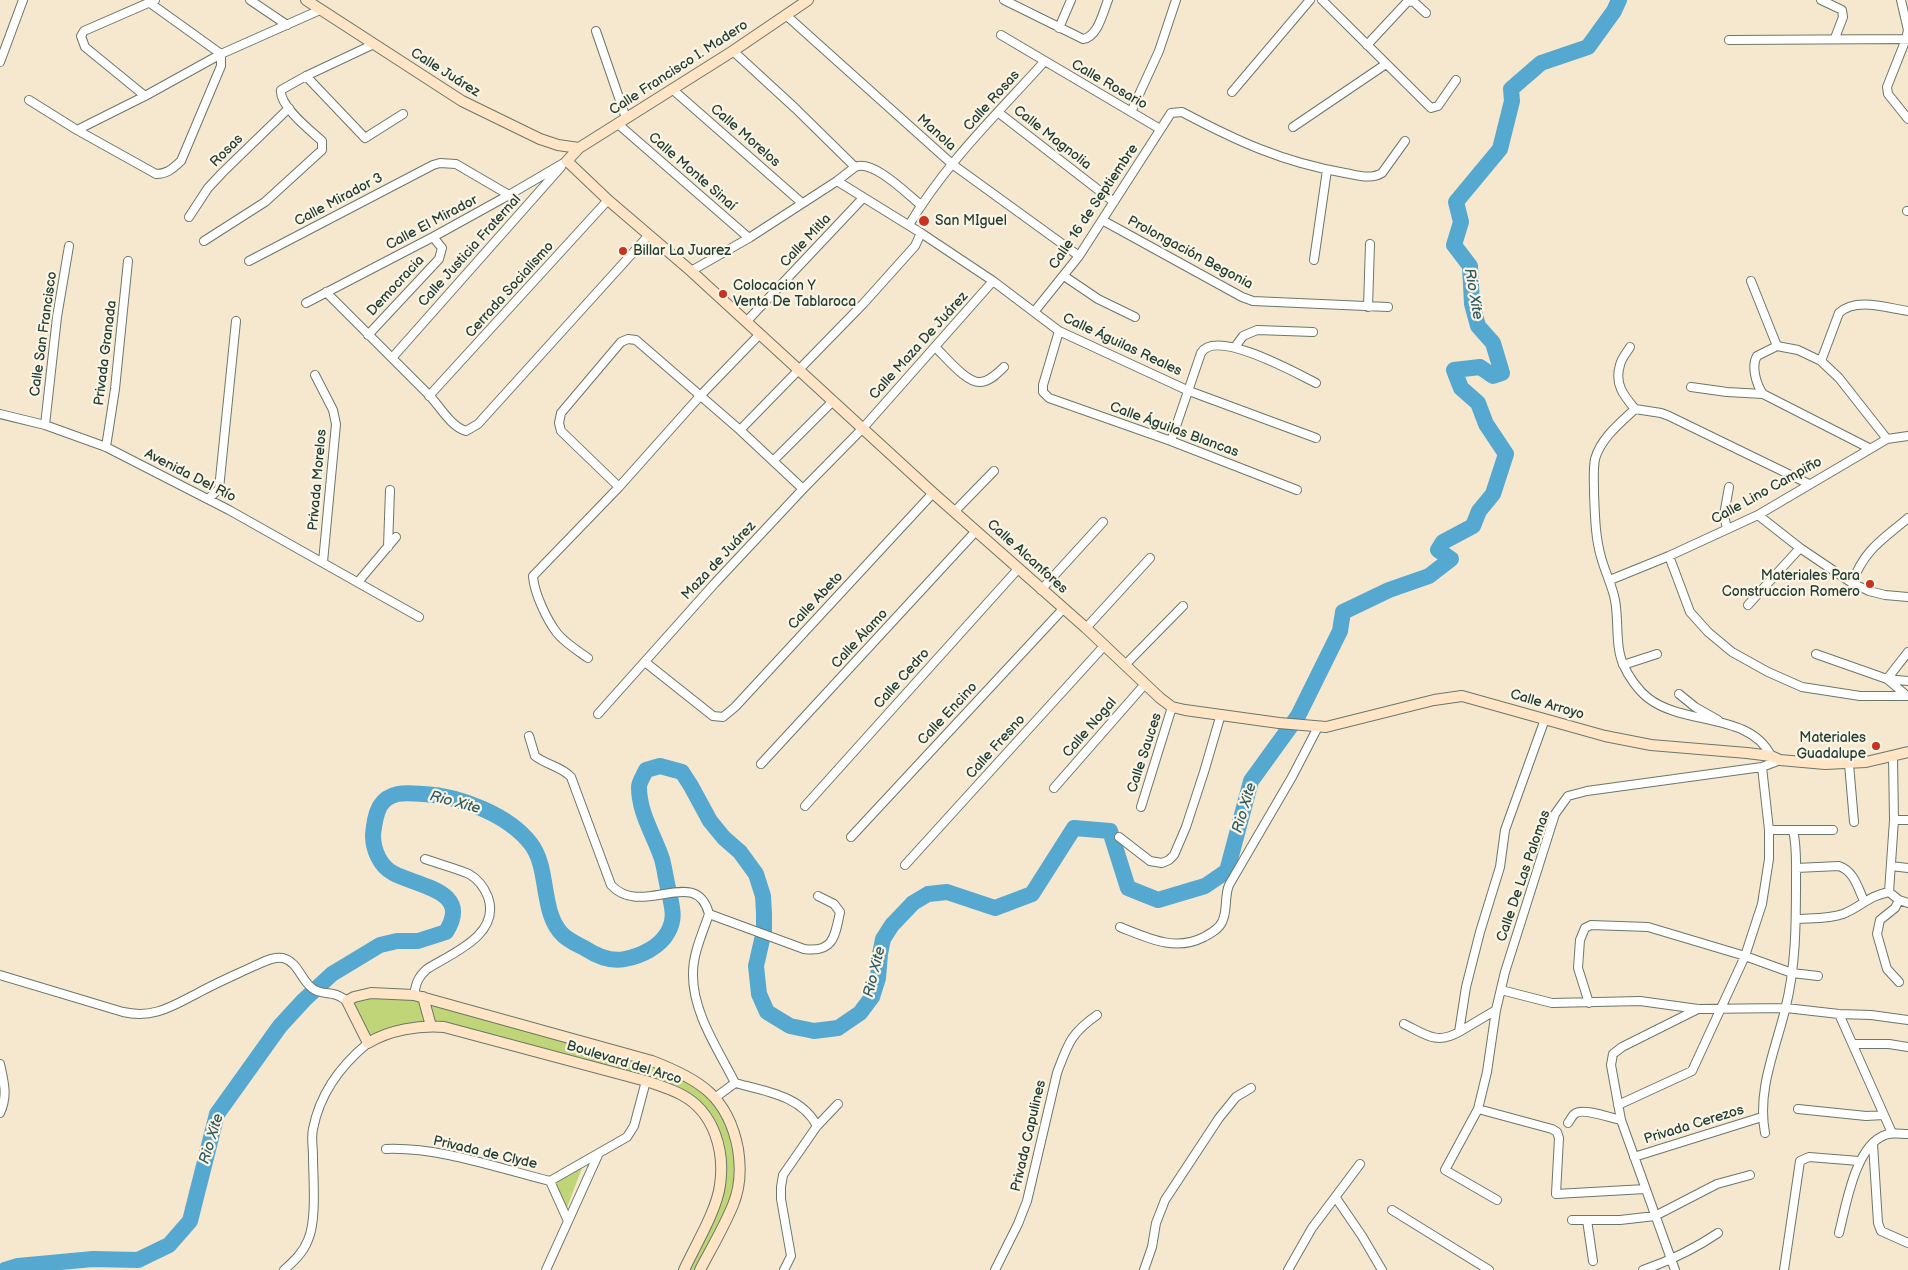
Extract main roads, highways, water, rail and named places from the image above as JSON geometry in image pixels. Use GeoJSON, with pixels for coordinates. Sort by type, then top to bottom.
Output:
{"type":"FeatureCollection","features":[{"type":"Feature","properties":{"kind":"waterway","name":"Rio Xite"},"geometry":{"type":"LineString","coordinates":[[5,1270],[18,1266],[93,1259],[138,1260],[169,1245],[190,1221],[217,1114],[280,1026],[332,974],[380,945],[397,941],[418,941],[446,932],[452,918],[452,907],[448,899],[439,892],[388,870],[376,852],[373,835],[377,813],[384,801],[394,795],[406,793],[453,799],[483,809],[510,824],[522,834],[537,854],[551,915],[563,935],[595,954],[605,958],[620,960],[637,956],[655,946],[665,937],[672,922],[672,908],[663,863],[641,806],[639,787],[646,770],[660,766],[682,772],[710,821],[724,838],[740,852],[756,874],[763,896],[764,913],[764,931],[756,966],[759,994],[767,1012],[790,1026],[814,1031],[838,1028],[860,1013],[872,997],[878,978],[883,939],[892,925],[913,903],[928,894],[947,892],[995,908],[1032,894],[1074,828],[1110,831],[1128,888],[1158,900],[1205,886],[1227,871],[1251,781],[1298,716],[1340,631],[1343,612],[1389,590],[1429,576],[1451,559],[1438,550],[1443,542],[1473,526],[1479,511],[1493,494],[1506,454],[1486,424],[1478,403],[1461,388],[1454,370],[1480,367],[1493,376],[1502,373],[1493,343],[1478,326],[1472,304],[1470,266],[1454,245],[1461,222],[1456,202],[1500,149],[1512,101],[1511,89],[1541,63],[1588,47],[1614,11],[1619,0]]}},
{"type":"Feature","properties":{"kind":"place","name":"San MIguel"},"geometry":{"type":"Point","coordinates":[924,221]}},
{"type":"Feature","properties":{"kind":"place","name":"Billar La Juarez"},"geometry":{"type":"Point","coordinates":[623,251]}},
{"type":"Feature","properties":{"kind":"place","name":"Colocacion Y Venta De Tablaroca"},"geometry":{"type":"Point","coordinates":[723,294]}},
{"type":"Feature","properties":{"kind":"place","name":"Materiales Para Construccion Romero"},"geometry":{"type":"Point","coordinates":[1870,584]}},
{"type":"Feature","properties":{"kind":"place","name":"Materiales Guadalupe"},"geometry":{"type":"Point","coordinates":[1876,746]}}]}
